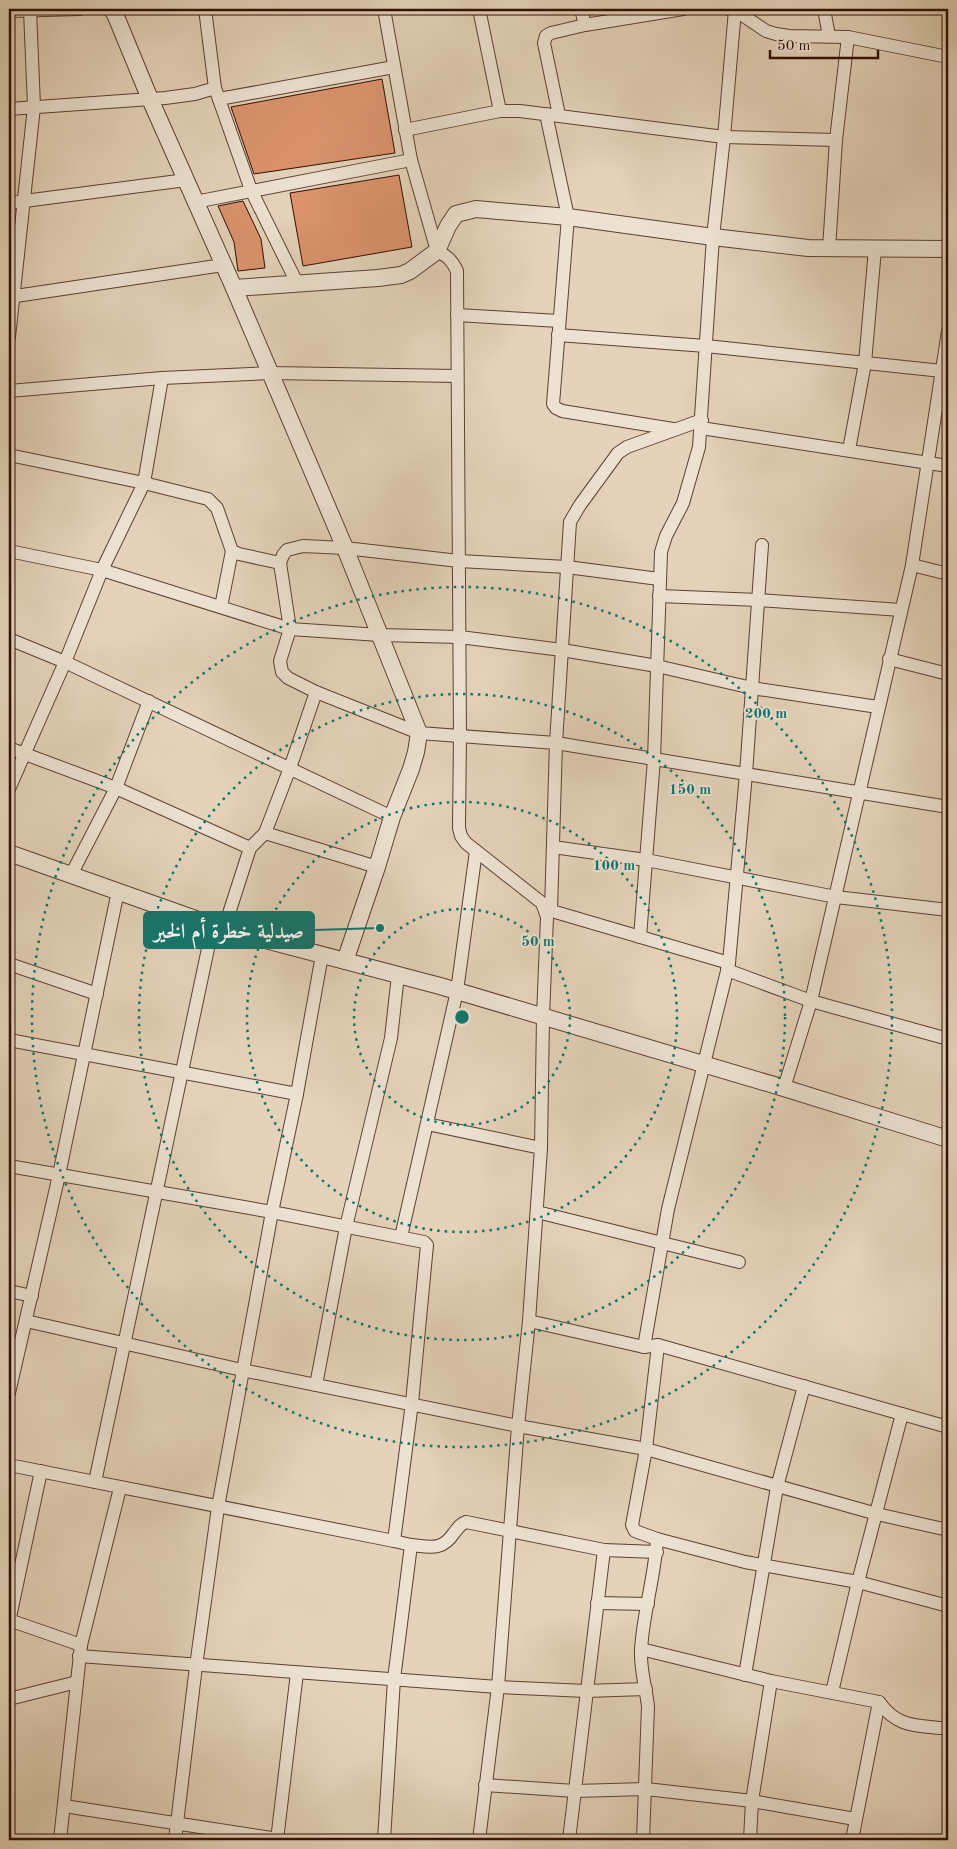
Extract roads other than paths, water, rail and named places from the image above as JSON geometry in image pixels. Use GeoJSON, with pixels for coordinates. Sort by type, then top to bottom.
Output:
{"type":"FeatureCollection","features":[{"type":"Feature","properties":{"kind":"street"},"geometry":{"type":"LineString","coordinates":[[9,11],[80,9]]}},
{"type":"Feature","properties":{"kind":"street"},"geometry":{"type":"LineString","coordinates":[[111,9],[115,14],[150,99],[234,288],[345,548],[418,733],[416,752],[411,769],[392,817],[345,961]]}},
{"type":"Feature","properties":{"kind":"street"},"geometry":{"type":"LineString","coordinates":[[205,9],[217,94],[251,190],[297,283]]}},
{"type":"Feature","properties":{"kind":"street"},"geometry":{"type":"LineString","coordinates":[[384,9],[411,160],[436,251],[448,257],[453,262],[457,271],[460,637],[459,828],[461,836],[466,843],[527,890],[548,909],[728,966],[811,1001],[948,1039]]}},
{"type":"Feature","properties":{"kind":"street"},"geometry":{"type":"LineString","coordinates":[[479,9],[500,111]]}},
{"type":"Feature","properties":{"kind":"street"},"geometry":{"type":"LineString","coordinates":[[582,9],[585,25]]}},
{"type":"Feature","properties":{"kind":"street"},"geometry":{"type":"LineString","coordinates":[[676,429],[562,411],[556,408],[553,400],[568,217],[552,114],[544,43],[546,36],[551,33],[585,25],[693,9]]}},
{"type":"Feature","properties":{"kind":"street"},"geometry":{"type":"LineString","coordinates":[[824,9],[830,36]]}},
{"type":"Feature","properties":{"kind":"street"},"geometry":{"type":"LineString","coordinates":[[9,336],[34,107],[30,10]]}},
{"type":"Feature","properties":{"kind":"street"},"geometry":{"type":"LineString","coordinates":[[640,937],[654,759],[661,552],[663,543],[683,503],[699,448],[713,237],[724,137],[731,10],[766,31],[776,34],[848,37],[948,58]]}},
{"type":"Feature","properties":{"kind":"street"},"geometry":{"type":"LineString","coordinates":[[829,249],[836,140],[848,37]]}},
{"type":"Feature","properties":{"kind":"street"},"geometry":{"type":"LineString","coordinates":[[9,109],[217,94],[394,67]]}},
{"type":"Feature","properties":{"kind":"street"},"geometry":{"type":"LineString","coordinates":[[405,130],[500,111],[520,111],[724,137],[836,140]]}},
{"type":"Feature","properties":{"kind":"street"},"geometry":{"type":"LineString","coordinates":[[195,202],[411,160]]}},
{"type":"Feature","properties":{"kind":"street"},"geometry":{"type":"LineString","coordinates":[[9,203],[186,180]]}},
{"type":"Feature","properties":{"kind":"street"},"geometry":{"type":"LineString","coordinates":[[234,288],[400,275],[410,271],[436,251],[456,214],[476,209],[568,217],[808,248],[948,249]]}},
{"type":"Feature","properties":{"kind":"street"},"geometry":{"type":"LineString","coordinates":[[849,450],[865,363],[875,249]]}},
{"type":"Feature","properties":{"kind":"street"},"geometry":{"type":"LineString","coordinates":[[12,297],[223,265]]}},
{"type":"Feature","properties":{"kind":"street"},"geometry":{"type":"LineString","coordinates":[[457,315],[559,321]]}},
{"type":"Feature","properties":{"kind":"street"},"geometry":{"type":"LineString","coordinates":[[784,1088],[811,1001],[912,565],[945,364],[948,331]]}},
{"type":"Feature","properties":{"kind":"street"},"geometry":{"type":"LineString","coordinates":[[558,335],[706,346],[865,363],[945,364]]}},
{"type":"Feature","properties":{"kind":"street"},"geometry":{"type":"LineString","coordinates":[[9,390],[162,378],[270,374],[457,376]]}},
{"type":"Feature","properties":{"kind":"street"},"geometry":{"type":"LineString","coordinates":[[9,789],[65,662],[102,570],[144,483],[162,378]]}},
{"type":"Feature","properties":{"kind":"street"},"geometry":{"type":"LineString","coordinates":[[479,1840],[484,1785],[498,1687],[537,1212],[541,1148],[542,1017],[546,917],[553,847],[556,743],[570,522],[612,460],[627,448],[676,429],[701,424],[948,466]]}},
{"type":"Feature","properties":{"kind":"street"},"geometry":{"type":"LineString","coordinates":[[9,455],[144,483],[213,503],[217,508],[232,551],[221,607]]}},
{"type":"Feature","properties":{"kind":"street"},"geometry":{"type":"LineString","coordinates":[[644,1347],[668,1210],[728,966],[738,878],[762,545]]}},
{"type":"Feature","properties":{"kind":"street"},"geometry":{"type":"LineString","coordinates":[[659,579],[567,568],[459,561],[345,548],[295,546],[287,550],[280,563],[290,629],[280,661],[282,672],[288,678],[316,692],[418,733],[556,743],[948,807]]}},
{"type":"Feature","properties":{"kind":"street"},"geometry":{"type":"LineString","coordinates":[[9,550],[102,570],[290,629],[380,635],[460,637],[562,650],[657,666],[752,688],[878,707]]}},
{"type":"Feature","properties":{"kind":"street"},"geometry":{"type":"LineString","coordinates":[[232,551],[280,563]]}},
{"type":"Feature","properties":{"kind":"street"},"geometry":{"type":"LineString","coordinates":[[912,565],[948,574]]}},
{"type":"Feature","properties":{"kind":"street"},"geometry":{"type":"LineString","coordinates":[[659,596],[759,600],[901,610]]}},
{"type":"Feature","properties":{"kind":"street"},"geometry":{"type":"LineString","coordinates":[[9,639],[65,662],[149,701],[392,817]]}},
{"type":"Feature","properties":{"kind":"street"},"geometry":{"type":"LineString","coordinates":[[889,659],[948,674]]}},
{"type":"Feature","properties":{"kind":"street"},"geometry":{"type":"LineString","coordinates":[[95,1482],[182,1073],[218,927],[250,848],[265,833],[316,692]]}},
{"type":"Feature","properties":{"kind":"street"},"geometry":{"type":"LineString","coordinates":[[71,875],[116,788],[149,701]]}},
{"type":"Feature","properties":{"kind":"street"},"geometry":{"type":"LineString","coordinates":[[9,748],[116,788],[250,848]]}},
{"type":"Feature","properties":{"kind":"street"},"geometry":{"type":"LineString","coordinates":[[265,833],[377,867]]}},
{"type":"Feature","properties":{"kind":"street"},"geometry":{"type":"LineString","coordinates":[[553,847],[646,860],[836,897],[948,910]]}},
{"type":"Feature","properties":{"kind":"street"},"geometry":{"type":"LineString","coordinates":[[401,1237],[456,991],[476,851]]}},
{"type":"Feature","properties":{"kind":"street"},"geometry":{"type":"LineString","coordinates":[[9,853],[218,927],[456,991],[784,1088],[948,1140]]}},
{"type":"Feature","properties":{"kind":"street"},"geometry":{"type":"LineString","coordinates":[[9,1393],[59,1175],[118,891]]}},
{"type":"Feature","properties":{"kind":"street"},"geometry":{"type":"LineString","coordinates":[[175,1840],[218,1507],[242,1370],[297,1094],[322,955]]}},
{"type":"Feature","properties":{"kind":"street"},"geometry":{"type":"LineString","coordinates":[[9,964],[97,994]]}},
{"type":"Feature","properties":{"kind":"street"},"geometry":{"type":"LineString","coordinates":[[316,1385],[346,1227],[391,1038],[398,975]]}},
{"type":"Feature","properties":{"kind":"street"},"geometry":{"type":"LineString","coordinates":[[9,1040],[297,1094]]}},
{"type":"Feature","properties":{"kind":"street"},"geometry":{"type":"LineString","coordinates":[[426,1124],[541,1148]]}},
{"type":"Feature","properties":{"kind":"street"},"geometry":{"type":"LineString","coordinates":[[9,1166],[272,1212],[424,1242],[428,1248],[412,1404],[394,1541]]}},
{"type":"Feature","properties":{"kind":"street"},"geometry":{"type":"LineString","coordinates":[[537,1212],[739,1262]]}},
{"type":"Feature","properties":{"kind":"street"},"geometry":{"type":"LineString","coordinates":[[9,1291],[32,1296]]}},
{"type":"Feature","properties":{"kind":"street"},"geometry":{"type":"LineString","coordinates":[[26,1321],[242,1370],[518,1426],[646,1449],[877,1514],[948,1530]]}},
{"type":"Feature","properties":{"kind":"street"},"geometry":{"type":"LineString","coordinates":[[529,1321],[644,1347],[658,1346],[902,1414],[947,1423]]}},
{"type":"Feature","properties":{"kind":"street"},"geometry":{"type":"LineString","coordinates":[[657,1546],[635,1531],[632,1525],[646,1449],[658,1346]]}},
{"type":"Feature","properties":{"kind":"street"},"geometry":{"type":"LineString","coordinates":[[745,1675],[778,1487],[804,1386]]}},
{"type":"Feature","properties":{"kind":"street"},"geometry":{"type":"LineString","coordinates":[[832,1692],[858,1582],[902,1414]]}},
{"type":"Feature","properties":{"kind":"street"},"geometry":{"type":"LineString","coordinates":[[9,1465],[411,1545],[434,1548],[444,1545],[461,1524],[466,1522],[604,1550],[657,1546],[858,1582],[948,1606]]}},
{"type":"Feature","properties":{"kind":"street"},"geometry":{"type":"LineString","coordinates":[[41,1472],[9,1621],[80,1651],[196,1666],[498,1687],[586,1691],[646,1689]]}},
{"type":"Feature","properties":{"kind":"street"},"geometry":{"type":"LineString","coordinates":[[60,1840],[80,1651],[120,1488]]}},
{"type":"Feature","properties":{"kind":"street"},"geometry":{"type":"LineString","coordinates":[[384,1840],[394,1679],[411,1545]]}},
{"type":"Feature","properties":{"kind":"street"},"geometry":{"type":"LineString","coordinates":[[643,1840],[648,1707],[646,1689],[641,1672],[641,1649],[657,1546]]}},
{"type":"Feature","properties":{"kind":"street"},"geometry":{"type":"LineString","coordinates":[[569,1840],[604,1550]]}},
{"type":"Feature","properties":{"kind":"street"},"geometry":{"type":"LineString","coordinates":[[597,1603],[648,1604]]}},
{"type":"Feature","properties":{"kind":"street"},"geometry":{"type":"LineString","coordinates":[[641,1649],[771,1681],[879,1702],[891,1717],[898,1721],[948,1729]]}},
{"type":"Feature","properties":{"kind":"street"},"geometry":{"type":"LineString","coordinates":[[64,1806],[278,1839],[297,1673]]}},
{"type":"Feature","properties":{"kind":"street"},"geometry":{"type":"LineString","coordinates":[[750,1840],[752,1801],[771,1681]]}},
{"type":"Feature","properties":{"kind":"street"},"geometry":{"type":"LineString","coordinates":[[9,1699],[77,1682]]}},
{"type":"Feature","properties":{"kind":"street"},"geometry":{"type":"LineString","coordinates":[[852,1840],[879,1702]]}},
{"type":"Feature","properties":{"kind":"street"},"geometry":{"type":"LineString","coordinates":[[484,1785],[575,1791],[646,1789],[752,1801],[855,1819]]}},
{"type":"Feature","properties":{"kind":"place","name":"صيدلية خطرة أم الخير"},"geometry":{"type":"Point","coordinates":[380,928]}}]}
